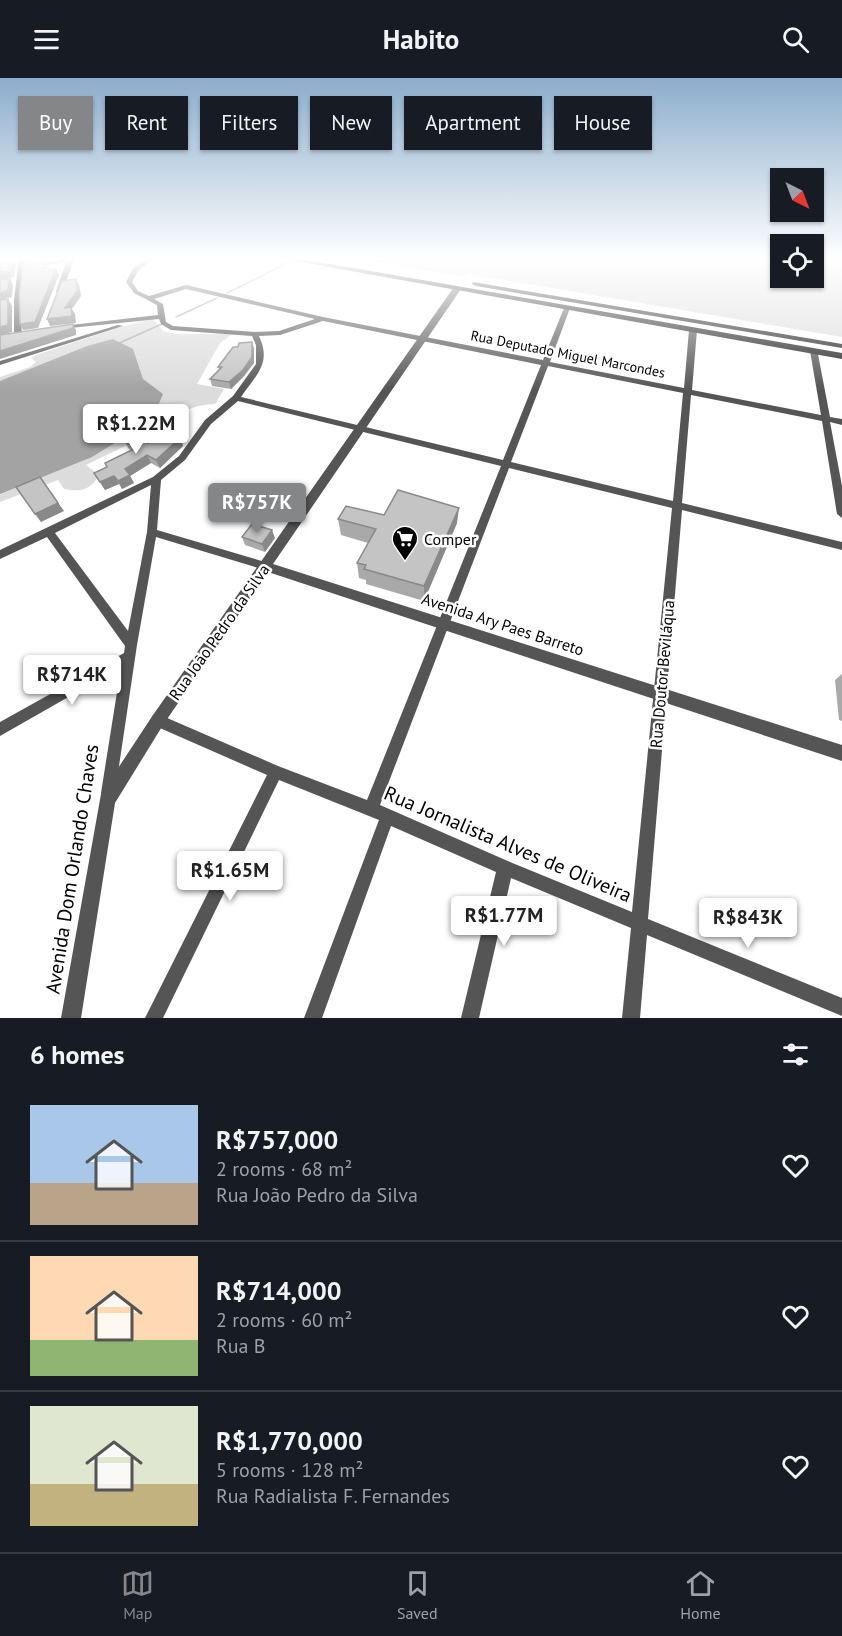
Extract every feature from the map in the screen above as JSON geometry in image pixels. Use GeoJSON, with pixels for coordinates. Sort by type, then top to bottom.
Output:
{"type":"FeatureCollection","features":[{"type":"Feature","properties":{"kind":"main road"},"geometry":{"type":"LineString","coordinates":[[531,302],[842,356]]}},
{"type":"Feature","properties":{"kind":"main road"},"geometry":{"type":"LineString","coordinates":[[583,302],[842,346]]}},
{"type":"Feature","properties":{"kind":"street"},"geometry":{"type":"LineString","coordinates":[[9,338],[22,335],[17,302]]}},
{"type":"Feature","properties":{"kind":"street"},"geometry":{"type":"LineString","coordinates":[[156,302],[160,304],[163,322],[171,328],[181,330],[255,334],[290,331],[323,319]]}},
{"type":"Feature","properties":{"kind":"street","name":"Rua Deputado Miguel Marcondes"},"geometry":{"type":"LineString","coordinates":[[250,302],[544,364],[842,422]]}},
{"type":"Feature","properties":{"kind":"street","name":"Rua João Pedro da Silva"},"geometry":{"type":"LineString","coordinates":[[107,800],[158,720],[448,302]]}},
{"type":"Feature","properties":{"kind":"street"},"geometry":{"type":"LineString","coordinates":[[371,808],[567,308]]}},
{"type":"Feature","properties":{"kind":"street"},"geometry":{"type":"LineString","coordinates":[[52,330],[132,322],[162,316]]}},
{"type":"Feature","properties":{"kind":"street"},"geometry":{"type":"LineString","coordinates":[[0,363],[132,322]]}},
{"type":"Feature","properties":{"kind":"street","name":"Rua Doutor Beviláqua"},"geometry":{"type":"LineString","coordinates":[[631,1018],[685,390],[693,330]]}},
{"type":"Feature","properties":{"kind":"street"},"geometry":{"type":"LineString","coordinates":[[0,555],[156,479],[182,458],[208,422],[236,398],[260,364],[260,345],[255,334]]}},
{"type":"Feature","properties":{"kind":"street"},"geometry":{"type":"LineString","coordinates":[[814,351],[842,514]]}},
{"type":"Feature","properties":{"kind":"street"},"geometry":{"type":"LineString","coordinates":[[236,398],[505,466],[842,546]]}},
{"type":"Feature","properties":{"kind":"street","name":"Avenida Dom Orlando Chaves"},"geometry":{"type":"LineString","coordinates":[[71,1018],[130,651],[152,532],[156,479]]}},
{"type":"Feature","properties":{"kind":"street"},"geometry":{"type":"LineString","coordinates":[[0,729],[130,651],[48,531]]}},
{"type":"Feature","properties":{"kind":"street","name":"Avenida Ary Paes Barreto"},"geometry":{"type":"LineString","coordinates":[[152,532],[266,566],[660,692],[842,753]]}},
{"type":"Feature","properties":{"kind":"street","name":"Rua Jornalista Alves de Oliveira"},"geometry":{"type":"LineString","coordinates":[[158,720],[276,772],[371,808],[505,868],[842,1007]]}},
{"type":"Feature","properties":{"kind":"street"},"geometry":{"type":"LineString","coordinates":[[154,1018],[276,772]]}},
{"type":"Feature","properties":{"kind":"street"},"geometry":{"type":"LineString","coordinates":[[313,1018],[387,817]]}},
{"type":"Feature","properties":{"kind":"street"},"geometry":{"type":"LineString","coordinates":[[470,1018],[505,868]]}},
{"type":"Feature","properties":{"kind":"shaded area"},"geometry":{"type":"Polygon","coordinates":[[[633,302],[842,302],[842,337],[633,302]]]}},
{"type":"Feature","properties":{"kind":"shaded area"},"geometry":{"type":"Polygon","coordinates":[[[153,319],[163,331],[176,334],[232,334],[220,343],[197,384],[224,389],[215,404],[201,406],[183,413],[152,449],[136,436],[125,446],[86,465],[99,475],[92,484],[84,489],[64,489],[58,480],[0,502],[0,377],[30,367],[36,362],[31,358],[39,354],[117,328],[153,319]]]}},
{"type":"Feature","properties":{"kind":"shaded area"},"geometry":{"type":"Polygon","coordinates":[[[113,339],[133,349],[143,379],[163,394],[155,413],[131,433],[92,457],[0,494],[0,381],[87,346],[113,339]]]}},
{"type":"Feature","properties":{"kind":"building"},"geometry":{"type":"Polygon","coordinates":[[[0,302],[8,302],[8,325],[0,327],[0,302]]]}},
{"type":"Feature","properties":{"kind":"building"},"geometry":{"type":"Polygon","coordinates":[[[19,302],[43,302],[35,322],[20,324],[19,302]]]}},
{"type":"Feature","properties":{"kind":"building"},"geometry":{"type":"Polygon","coordinates":[[[54,302],[69,302],[65,308],[71,307],[72,316],[47,319],[54,302]]]}},
{"type":"Feature","properties":{"kind":"building"},"geometry":{"type":"Polygon","coordinates":[[[73,324],[73,328],[0,351],[0,335],[73,324]]]}},
{"type":"Feature","properties":{"kind":"building"},"geometry":{"type":"Polygon","coordinates":[[[252,342],[252,357],[243,370],[229,382],[210,379],[222,367],[218,367],[233,347],[238,347],[239,343],[252,342]]]}},
{"type":"Feature","properties":{"kind":"building"},"geometry":{"type":"Polygon","coordinates":[[[162,432],[180,438],[156,460],[147,455],[125,469],[130,475],[118,481],[114,476],[100,482],[94,473],[107,467],[105,463],[136,448],[124,441],[134,435],[148,443],[162,432]]]}},
{"type":"Feature","properties":{"kind":"building"},"geometry":{"type":"Polygon","coordinates":[[[40,477],[58,503],[35,514],[16,487],[40,477]]]}},
{"type":"Feature","properties":{"kind":"building","name":"Comper"},"geometry":{"type":"Polygon","coordinates":[[[398,490],[459,508],[424,586],[364,569],[366,565],[357,563],[376,529],[338,519],[346,506],[384,515],[398,490]]]}},
{"type":"Feature","properties":{"kind":"building"},"geometry":{"type":"Polygon","coordinates":[[[252,524],[272,530],[262,544],[242,537],[252,524]]]}},
{"type":"Feature","properties":{"kind":"waterway"},"geometry":{"type":"LineString","coordinates":[[176,317],[209,302]]}},
{"type":"Feature","properties":{"kind":"waterway"},"geometry":{"type":"LineString","coordinates":[[117,344],[162,324]]}},
{"type":"Feature","properties":{"kind":"place","name":"Comper"},"geometry":{"type":"Point","coordinates":[405,562]}}]}
